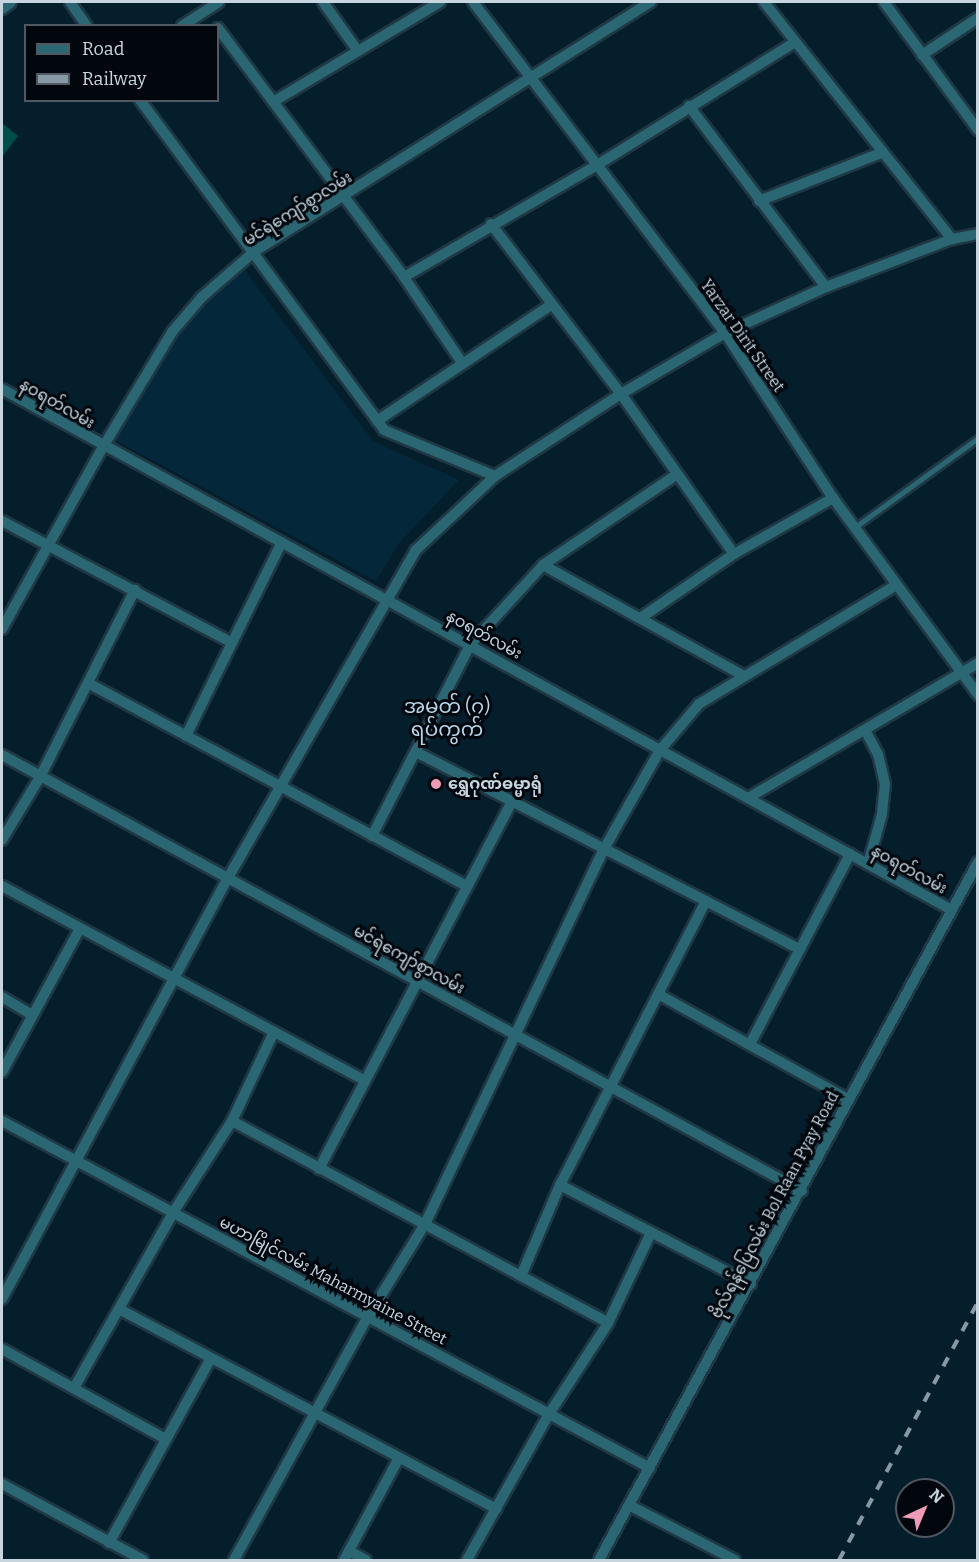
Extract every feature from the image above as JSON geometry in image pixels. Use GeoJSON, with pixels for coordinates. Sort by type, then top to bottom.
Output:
{"type":"FeatureCollection","features":[{"type":"Feature","properties":{"kind":"street"},"geometry":{"type":"LineString","coordinates":[[2,8],[10,2]]}},
{"type":"Feature","properties":{"kind":"street"},"geometry":{"type":"LineString","coordinates":[[70,2],[86,24]]}},
{"type":"Feature","properties":{"kind":"street"},"geometry":{"type":"LineString","coordinates":[[185,24],[219,2]]}},
{"type":"Feature","properties":{"kind":"street"},"geometry":{"type":"LineString","coordinates":[[323,2],[358,51]]}},
{"type":"Feature","properties":{"kind":"street"},"geometry":{"type":"LineString","coordinates":[[273,102],[440,2]]}},
{"type":"Feature","properties":{"kind":"street","name":"Yarzar Dirit Street"},"geometry":{"type":"LineString","coordinates":[[473,2],[725,333],[833,498],[978,695]]}},
{"type":"Feature","properties":{"kind":"street","name":"မင်ရဲကျော်စွာလမ်း"},"geometry":{"type":"LineString","coordinates":[[2,629],[46,546],[172,332],[202,297],[255,251],[345,198],[651,2]]}},
{"type":"Feature","properties":{"kind":"street"},"geometry":{"type":"LineString","coordinates":[[764,2],[881,153],[952,239]]}},
{"type":"Feature","properties":{"kind":"street"},"geometry":{"type":"LineString","coordinates":[[884,2],[978,130]]}},
{"type":"Feature","properties":{"kind":"street"},"geometry":{"type":"LineString","coordinates":[[205,11],[215,24]]}},
{"type":"Feature","properties":{"kind":"street"},"geometry":{"type":"LineString","coordinates":[[922,55],[978,18]]}},
{"type":"Feature","properties":{"kind":"street"},"geometry":{"type":"LineString","coordinates":[[219,30],[404,277],[463,364]]}},
{"type":"Feature","properties":{"kind":"street"},"geometry":{"type":"LineString","coordinates":[[404,277],[491,224],[597,165],[795,42]]}},
{"type":"Feature","properties":{"kind":"street"},"geometry":{"type":"LineString","coordinates":[[142,102],[255,251],[384,430],[495,476]]}},
{"type":"Feature","properties":{"kind":"street"},"geometry":{"type":"LineString","coordinates":[[689,106],[759,201],[826,286]]}},
{"type":"Feature","properties":{"kind":"street"},"geometry":{"type":"LineString","coordinates":[[759,201],[881,153]]}},
{"type":"Feature","properties":{"kind":"street"},"geometry":{"type":"LineString","coordinates":[[491,224],[621,394],[676,475],[734,554]]}},
{"type":"Feature","properties":{"kind":"street"},"geometry":{"type":"LineString","coordinates":[[2,1299],[175,982],[228,878],[282,787],[386,598],[416,550],[495,476],[621,394],[725,333],[826,286],[952,239],[978,234]]}},
{"type":"Feature","properties":{"kind":"street"},"geometry":{"type":"LineString","coordinates":[[377,421],[551,305]]}},
{"type":"Feature","properties":{"kind":"street","name":"နဝရတ်လမ်း"},"geometry":{"type":"LineString","coordinates":[[2,389],[103,447],[386,598],[950,909]]}},
{"type":"Feature","properties":{"kind":"street"},"geometry":{"type":"LineString","coordinates":[[372,836],[470,645],[543,566],[676,475]]}},
{"type":"Feature","properties":{"kind":"street"},"geometry":{"type":"LineString","coordinates":[[642,617],[734,554],[833,498]]}},
{"type":"Feature","properties":{"kind":"street"},"geometry":{"type":"LineString","coordinates":[[2,521],[232,643]]}},
{"type":"Feature","properties":{"kind":"street"},"geometry":{"type":"LineString","coordinates":[[186,736],[282,542]]}},
{"type":"Feature","properties":{"kind":"street"},"geometry":{"type":"LineString","coordinates":[[543,566],[642,617],[744,676]]}},
{"type":"Feature","properties":{"kind":"street"},"geometry":{"type":"LineString","coordinates":[[234,1560],[313,1412],[425,1224],[517,1036],[604,849],[660,750],[699,704],[896,585]]}},
{"type":"Feature","properties":{"kind":"street"},"geometry":{"type":"LineString","coordinates":[[2,840],[40,777],[135,590]]}},
{"type":"Feature","properties":{"kind":"street"},"geometry":{"type":"LineString","coordinates":[[748,798],[978,663]]}},
{"type":"Feature","properties":{"kind":"street"},"geometry":{"type":"LineString","coordinates":[[88,683],[466,886]]}},
{"type":"Feature","properties":{"kind":"street"},"geometry":{"type":"LineString","coordinates":[[865,730],[878,754],[885,784],[882,814],[868,864]]}},
{"type":"Feature","properties":{"kind":"street"},"geometry":{"type":"LineString","coordinates":[[416,753],[800,949]]}},
{"type":"Feature","properties":{"kind":"street","name":"မင်ရဲကျော်စွာလမ်း"},"geometry":{"type":"LineString","coordinates":[[2,755],[802,1191]]}},
{"type":"Feature","properties":{"kind":"street"},"geometry":{"type":"LineString","coordinates":[[319,1169],[420,982],[466,886],[512,802]]}},
{"type":"Feature","properties":{"kind":"street"},"geometry":{"type":"LineString","coordinates":[[750,1044],[850,854]]}},
{"type":"Feature","properties":{"kind":"street","name":"ဗိုလ်ရန်ပြေလမ်း Bol Raan Pyay Road"},"geometry":{"type":"LineString","coordinates":[[599,1560],[802,1191],[950,909],[978,862]]}},
{"type":"Feature","properties":{"kind":"street"},"geometry":{"type":"LineString","coordinates":[[2,886],[175,982],[365,1081]]}},
{"type":"Feature","properties":{"kind":"street"},"geometry":{"type":"LineString","coordinates":[[521,1276],[560,1185],[706,901]]}},
{"type":"Feature","properties":{"kind":"street"},"geometry":{"type":"LineString","coordinates":[[2,1072],[80,930]]}},
{"type":"Feature","properties":{"kind":"street"},"geometry":{"type":"LineString","coordinates":[[658,994],[849,1100]]}},
{"type":"Feature","properties":{"kind":"street"},"geometry":{"type":"LineString","coordinates":[[2,997],[32,1015]]}},
{"type":"Feature","properties":{"kind":"street"},"geometry":{"type":"LineString","coordinates":[[74,1388],[174,1211],[232,1122],[273,1034]]}},
{"type":"Feature","properties":{"kind":"street","name":"မဟာမြိုင်လမ်း Maharmyaine Street"},"geometry":{"type":"LineString","coordinates":[[2,1121],[174,1211],[367,1318],[650,1468]]}},
{"type":"Feature","properties":{"kind":"street"},"geometry":{"type":"LineString","coordinates":[[232,1122],[608,1323]]}},
{"type":"Feature","properties":{"kind":"street"},"geometry":{"type":"LineString","coordinates":[[560,1185],[751,1284]]}},
{"type":"Feature","properties":{"kind":"street"},"geometry":{"type":"LineString","coordinates":[[467,1560],[549,1414],[608,1323],[651,1233]]}},
{"type":"Feature","properties":{"kind":"street"},"geometry":{"type":"LineString","coordinates":[[119,1309],[210,1360],[496,1509]]}},
{"type":"Feature","properties":{"kind":"street"},"geometry":{"type":"LineString","coordinates":[[2,1349],[166,1439]]}},
{"type":"Feature","properties":{"kind":"street"},"geometry":{"type":"LineString","coordinates":[[109,1543],[210,1360]]}},
{"type":"Feature","properties":{"kind":"street"},"geometry":{"type":"LineString","coordinates":[[366,1560],[346,1556],[399,1458]]}},
{"type":"Feature","properties":{"kind":"street"},"geometry":{"type":"LineString","coordinates":[[2,1484],[143,1560]]}},
{"type":"Feature","properties":{"kind":"street"},"geometry":{"type":"LineString","coordinates":[[629,1505],[735,1560]]}},
{"type":"Feature","properties":{"kind":"lane"},"geometry":{"type":"LineString","coordinates":[[855,527],[978,438]]}},
{"type":"Feature","properties":{"kind":"shaded area"},"geometry":{"type":"Polygon","coordinates":[[[2,123],[18,136],[2,157],[2,123]]]}},
{"type":"Feature","properties":{"kind":"shaded area"},"geometry":{"type":"Polygon","coordinates":[[[240,264],[373,441],[459,480],[399,543],[376,581],[111,438],[174,329],[240,264]]]}},
{"type":"Feature","properties":{"kind":"railway"},"geometry":{"type":"LineString","coordinates":[[839,1560],[978,1302]]}},
{"type":"Feature","properties":{"kind":"place","name":"ရွှေဂုဏ်ဓမ္မာရုံ"},"geometry":{"type":"Point","coordinates":[436,784]}},
{"type":"Feature","properties":{"kind":"district","name":"အမှတ် (၇) ရပ်ကွက်"},"geometry":{"type":"Point","coordinates":[447,718]}}]}
